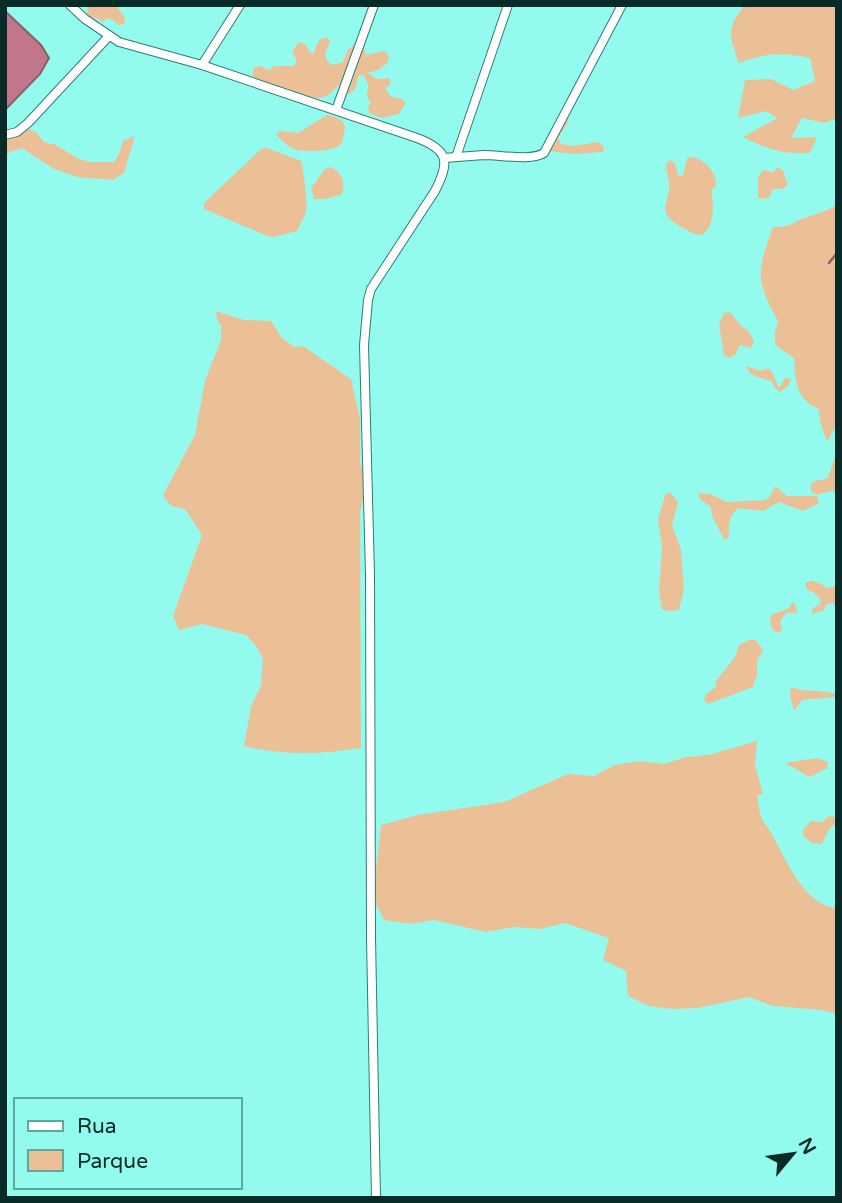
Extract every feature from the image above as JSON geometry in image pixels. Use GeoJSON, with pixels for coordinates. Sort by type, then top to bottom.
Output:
{"type":"FeatureCollection","features":[{"type":"Feature","properties":{"kind":"street"},"geometry":{"type":"LineString","coordinates":[[70,5],[119,42],[202,65],[429,142],[437,147],[444,158],[443,175],[435,191],[371,289],[366,317],[376,1198]]}},
{"type":"Feature","properties":{"kind":"street"},"geometry":{"type":"LineString","coordinates":[[202,65],[240,5]]}},
{"type":"Feature","properties":{"kind":"street"},"geometry":{"type":"LineString","coordinates":[[336,110],[374,5]]}},
{"type":"Feature","properties":{"kind":"street"},"geometry":{"type":"LineString","coordinates":[[456,158],[508,5]]}},
{"type":"Feature","properties":{"kind":"street"},"geometry":{"type":"LineString","coordinates":[[444,158],[485,155],[541,156],[622,5]]}},
{"type":"Feature","properties":{"kind":"street"},"geometry":{"type":"LineString","coordinates":[[5,135],[17,132],[28,124],[109,36]]}},
{"type":"Feature","properties":{"kind":"green space"},"geometry":{"type":"Polygon","coordinates":[[[88,5],[115,5],[125,17],[124,24],[118,25],[107,18],[102,23],[101,20],[87,16],[88,5]]]}},
{"type":"Feature","properties":{"kind":"green space"},"geometry":{"type":"Polygon","coordinates":[[[745,5],[837,5],[837,118],[824,123],[802,118],[791,138],[817,137],[810,153],[775,150],[743,137],[777,118],[766,111],[738,118],[745,80],[771,79],[793,90],[815,81],[810,58],[774,54],[739,63],[731,32],[745,5]]]}},
{"type":"Feature","properties":{"kind":"green space"},"geometry":{"type":"Polygon","coordinates":[[[327,37],[330,42],[325,54],[332,65],[343,62],[348,50],[357,42],[363,43],[366,55],[384,51],[389,56],[388,62],[379,70],[367,73],[377,79],[389,78],[391,84],[385,88],[390,96],[406,103],[399,114],[381,118],[369,113],[369,87],[364,76],[359,75],[351,93],[347,94],[340,84],[327,96],[320,98],[292,93],[256,81],[253,68],[259,66],[270,70],[274,66],[293,66],[297,62],[292,51],[299,42],[305,44],[313,55],[319,41],[327,37]]]}},
{"type":"Feature","properties":{"kind":"green space"},"geometry":{"type":"Polygon","coordinates":[[[327,115],[339,119],[345,126],[342,142],[331,149],[296,150],[276,134],[281,131],[298,133],[327,115]]]}},
{"type":"Feature","properties":{"kind":"green space"},"geometry":{"type":"Polygon","coordinates":[[[568,118],[569,121],[558,138],[561,144],[573,146],[598,142],[603,146],[604,152],[573,154],[549,151],[568,118]]]}},
{"type":"Feature","properties":{"kind":"green space"},"geometry":{"type":"Polygon","coordinates":[[[25,128],[36,132],[44,142],[56,145],[89,162],[114,162],[123,141],[135,136],[124,173],[113,180],[78,177],[54,169],[22,148],[5,157],[5,136],[25,128]]]}},
{"type":"Feature","properties":{"kind":"green space"},"geometry":{"type":"Polygon","coordinates":[[[267,148],[301,161],[306,201],[305,213],[297,231],[273,237],[204,209],[204,203],[261,149],[267,148]]]}},
{"type":"Feature","properties":{"kind":"green space"},"geometry":{"type":"Polygon","coordinates":[[[694,157],[710,168],[716,181],[716,186],[711,190],[711,221],[702,235],[681,227],[665,211],[669,190],[666,165],[670,160],[675,163],[678,175],[683,176],[687,158],[694,157]]]}},
{"type":"Feature","properties":{"kind":"green space"},"geometry":{"type":"Polygon","coordinates":[[[330,167],[342,178],[342,194],[326,199],[314,199],[311,188],[325,169],[330,167]]]}},
{"type":"Feature","properties":{"kind":"green space"},"geometry":{"type":"Polygon","coordinates":[[[777,167],[783,170],[788,185],[782,189],[773,189],[768,199],[758,198],[758,179],[762,170],[774,172],[777,167]]]}},
{"type":"Feature","properties":{"kind":"green space"},"geometry":{"type":"Polygon","coordinates":[[[837,205],[837,429],[834,429],[827,442],[819,409],[801,395],[798,388],[794,358],[775,345],[778,321],[765,295],[761,265],[773,227],[789,225],[837,205]]]}},
{"type":"Feature","properties":{"kind":"green space"},"geometry":{"type":"Polygon","coordinates":[[[216,311],[244,320],[271,321],[281,337],[294,347],[303,346],[351,379],[360,419],[360,463],[365,478],[360,512],[361,748],[302,753],[244,746],[251,707],[261,685],[263,659],[257,647],[246,635],[202,624],[179,630],[173,616],[202,535],[185,509],[171,506],[163,495],[195,435],[205,381],[221,340],[221,325],[216,311]]]}},
{"type":"Feature","properties":{"kind":"green space"},"geometry":{"type":"Polygon","coordinates":[[[730,312],[742,327],[748,330],[754,341],[751,348],[740,345],[735,355],[729,358],[724,355],[719,324],[724,313],[730,312]]]}},
{"type":"Feature","properties":{"kind":"green space"},"geometry":{"type":"Polygon","coordinates":[[[746,366],[762,371],[768,368],[779,388],[785,378],[791,379],[789,385],[780,392],[772,381],[753,375],[746,366]]]}},
{"type":"Feature","properties":{"kind":"green space"},"geometry":{"type":"Polygon","coordinates":[[[834,459],[837,459],[837,492],[816,495],[811,491],[811,484],[828,478],[834,459]]]}},
{"type":"Feature","properties":{"kind":"green space"},"geometry":{"type":"Polygon","coordinates":[[[775,486],[787,496],[817,496],[819,503],[803,511],[779,502],[763,511],[738,508],[730,522],[729,538],[724,539],[710,506],[700,499],[698,493],[710,494],[727,502],[765,500],[770,497],[775,486]]]}},
{"type":"Feature","properties":{"kind":"green space"},"geometry":{"type":"Polygon","coordinates":[[[670,492],[678,502],[672,525],[681,550],[684,589],[679,610],[667,611],[662,609],[659,591],[662,547],[658,520],[665,495],[670,492]]]}},
{"type":"Feature","properties":{"kind":"green space"},"geometry":{"type":"Polygon","coordinates":[[[811,581],[828,588],[837,586],[837,606],[832,603],[826,605],[824,610],[812,614],[813,608],[819,605],[821,600],[807,590],[805,583],[811,581]]]}},
{"type":"Feature","properties":{"kind":"green space"},"geometry":{"type":"Polygon","coordinates":[[[795,603],[797,613],[787,612],[780,621],[782,630],[778,633],[771,626],[771,615],[789,608],[795,603]]]}},
{"type":"Feature","properties":{"kind":"green space"},"geometry":{"type":"Polygon","coordinates":[[[756,640],[763,650],[757,661],[757,675],[753,687],[708,704],[704,700],[706,694],[716,687],[716,681],[735,657],[739,645],[756,640]]]}},
{"type":"Feature","properties":{"kind":"green space"},"geometry":{"type":"Polygon","coordinates":[[[791,687],[835,694],[834,697],[802,700],[794,711],[790,696],[791,687]]]}},
{"type":"Feature","properties":{"kind":"green space"},"geometry":{"type":"Polygon","coordinates":[[[757,741],[755,766],[763,794],[757,795],[762,819],[804,889],[825,905],[837,908],[837,1014],[773,1006],[749,997],[698,1008],[649,1006],[628,996],[626,971],[603,960],[609,938],[565,923],[540,929],[515,927],[486,932],[434,920],[410,924],[384,920],[373,898],[381,825],[418,815],[504,802],[568,774],[594,776],[615,765],[640,761],[664,764],[757,741]]]}},
{"type":"Feature","properties":{"kind":"green space"},"geometry":{"type":"Polygon","coordinates":[[[817,758],[828,762],[827,768],[810,777],[785,763],[817,758]]]}},
{"type":"Feature","properties":{"kind":"green space"},"geometry":{"type":"Polygon","coordinates":[[[833,816],[836,822],[822,844],[812,843],[803,836],[803,830],[811,821],[823,822],[827,817],[833,816]]]}},
{"type":"Feature","properties":{"kind":"shaded area"},"geometry":{"type":"Polygon","coordinates":[[[5,11],[41,45],[49,58],[40,74],[5,110],[5,11]]]}},
{"type":"Feature","properties":{"kind":"waterway"},"geometry":{"type":"LineString","coordinates":[[829,263],[837,253]]}}]}
